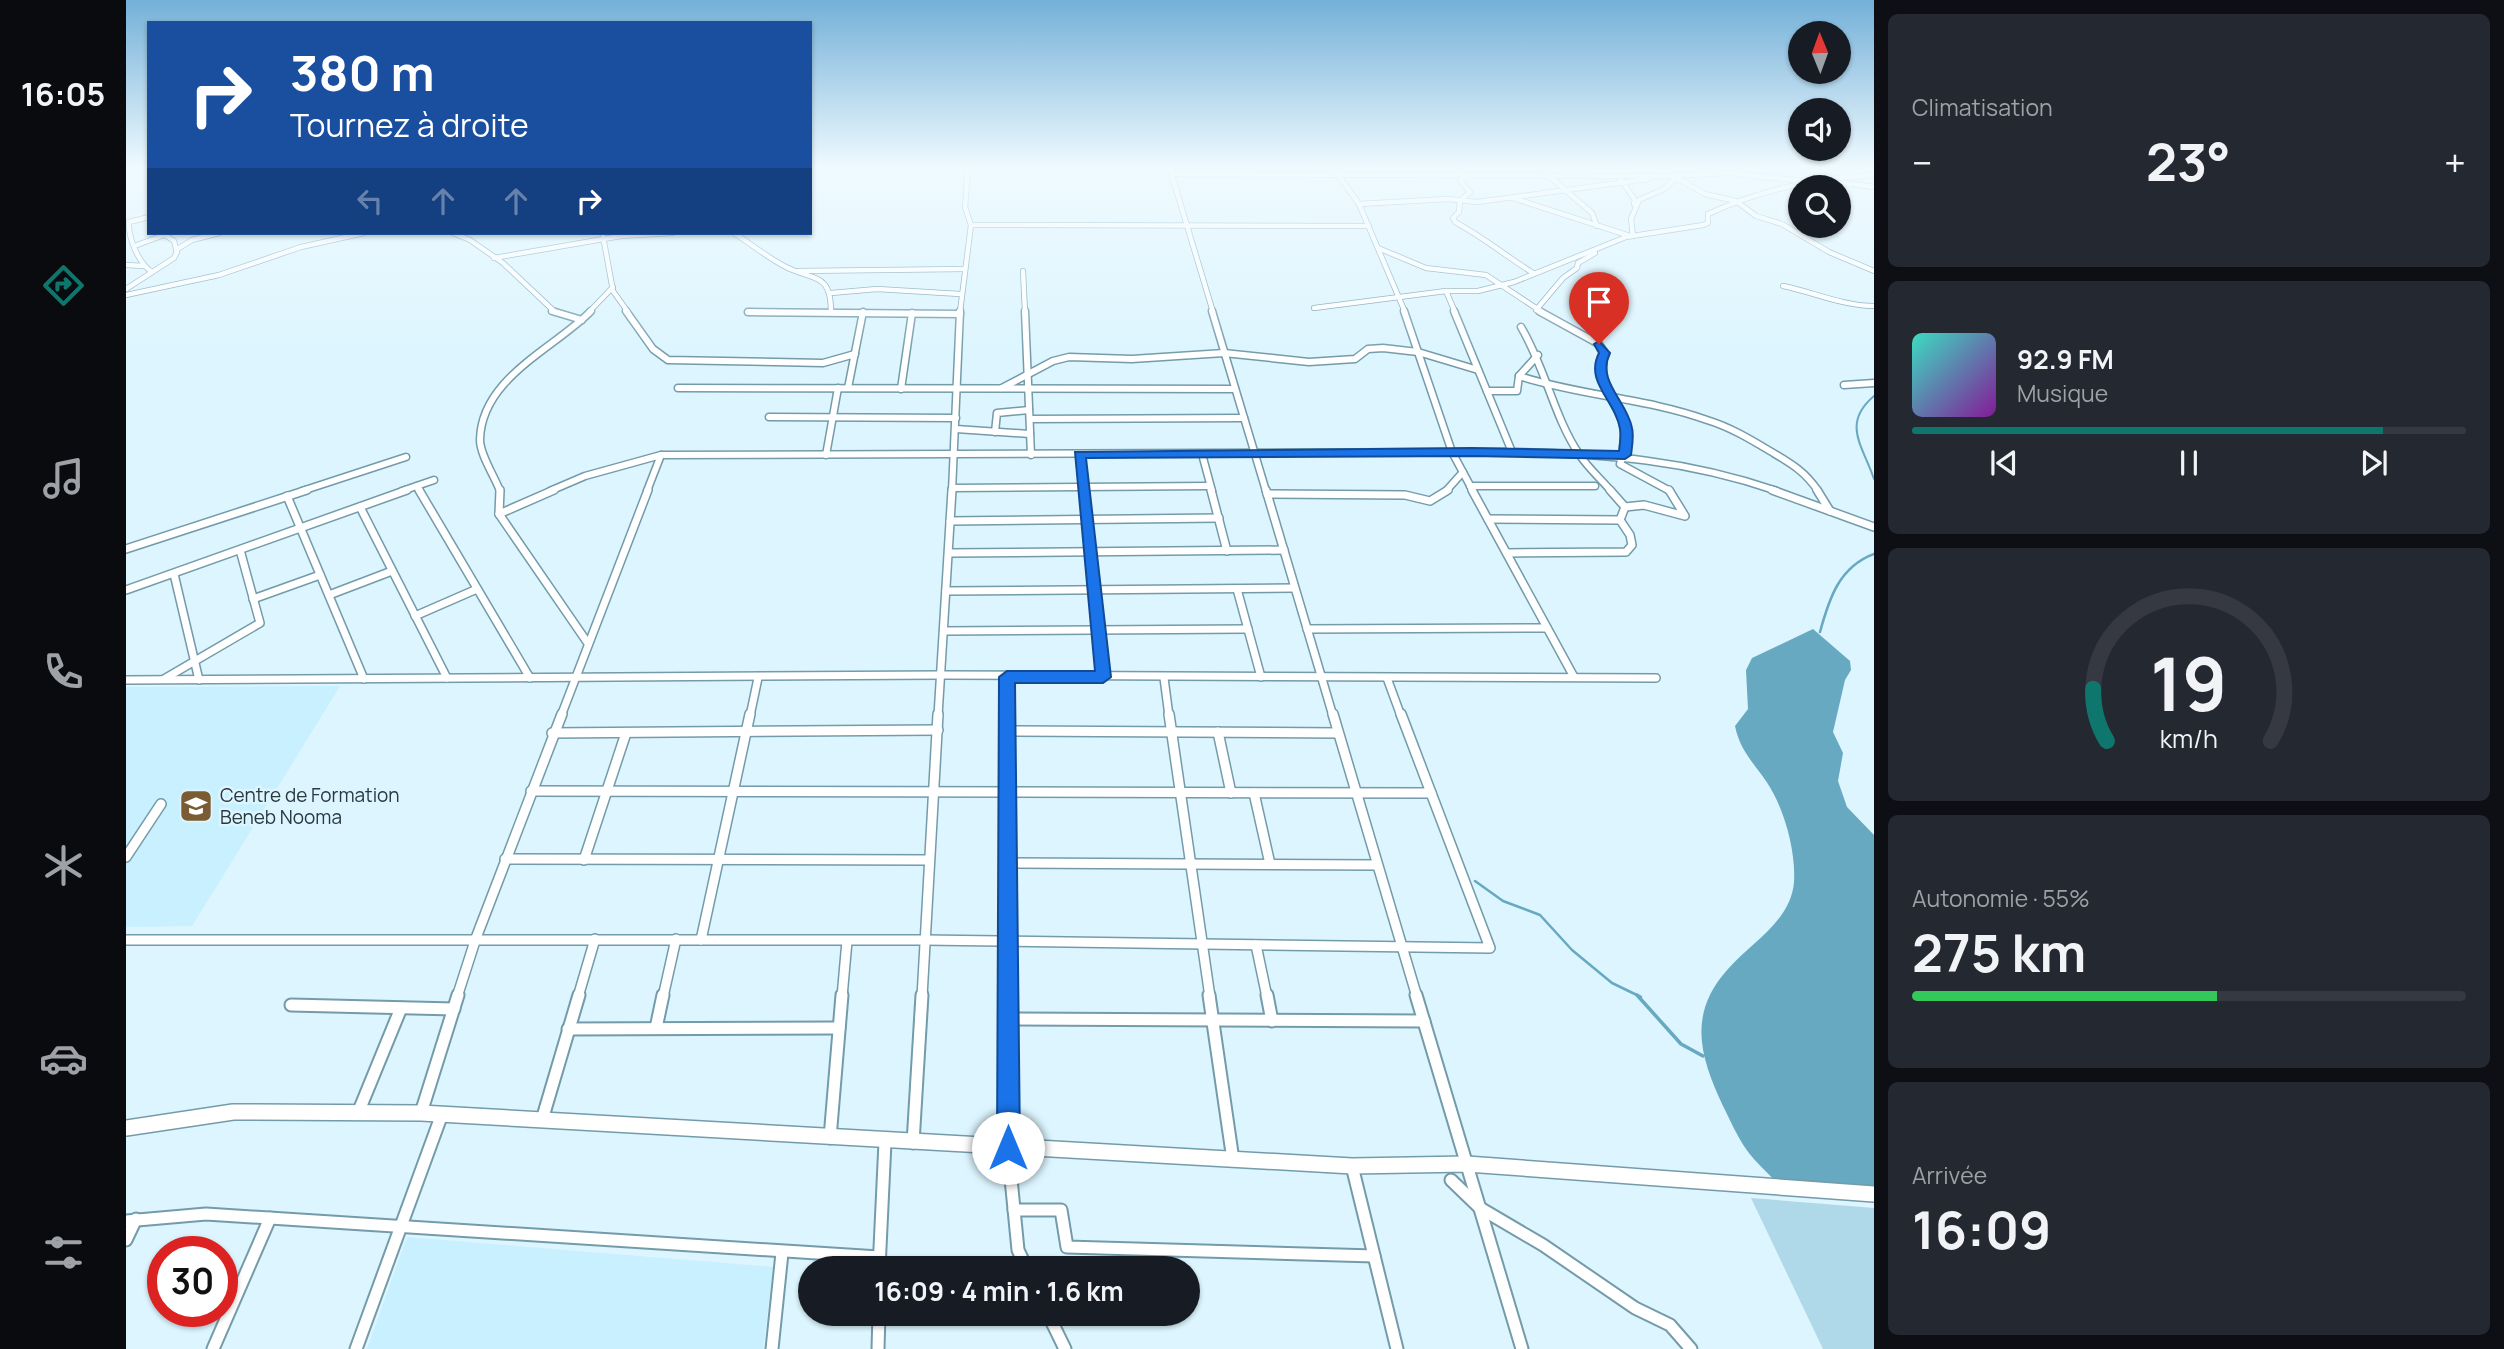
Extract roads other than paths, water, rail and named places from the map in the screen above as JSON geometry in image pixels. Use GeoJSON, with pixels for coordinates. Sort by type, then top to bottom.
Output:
{"type":"FeatureCollection","features":[{"type":"Feature","properties":{"kind":"street"},"geometry":{"type":"LineString","coordinates":[[128,232],[137,245],[144,266]]}},
{"type":"Feature","properties":{"kind":"street"},"geometry":{"type":"LineString","coordinates":[[913,1143],[956,429],[960,294],[970,232]]}},
{"type":"Feature","properties":{"kind":"street"},"geometry":{"type":"LineString","coordinates":[[1188,232],[1522,1349]]}},
{"type":"Feature","properties":{"kind":"street"},"geometry":{"type":"LineString","coordinates":[[1371,232],[1399,296],[1452,452],[1574,677]]}},
{"type":"Feature","properties":{"kind":"street"},"geometry":{"type":"LineString","coordinates":[[1474,232],[1533,273]]}},
{"type":"Feature","properties":{"kind":"street"},"geometry":{"type":"LineString","coordinates":[[1617,232],[1631,236]]}},
{"type":"Feature","properties":{"kind":"street"},"geometry":{"type":"LineString","coordinates":[[1631,232],[1631,236]]}},
{"type":"Feature","properties":{"kind":"street"},"geometry":{"type":"LineString","coordinates":[[1314,308],[1446,291],[1478,291],[1631,236],[1651,232]]}},
{"type":"Feature","properties":{"kind":"street"},"geometry":{"type":"LineString","coordinates":[[1795,232],[1829,252],[1874,271]]}},
{"type":"Feature","properties":{"kind":"street"},"geometry":{"type":"LineString","coordinates":[[137,245],[162,235]]}},
{"type":"Feature","properties":{"kind":"street"},"geometry":{"type":"LineString","coordinates":[[126,289],[174,258],[176,250],[168,235]]}},
{"type":"Feature","properties":{"kind":"street"},"geometry":{"type":"LineString","coordinates":[[176,250],[192,240],[211,235]]}},
{"type":"Feature","properties":{"kind":"street"},"geometry":{"type":"LineString","coordinates":[[327,235],[332,239]]}},
{"type":"Feature","properties":{"kind":"street"},"geometry":{"type":"LineString","coordinates":[[126,295],[219,275],[332,239],[353,235]]}},
{"type":"Feature","properties":{"kind":"street"},"geometry":{"type":"LineString","coordinates":[[464,235],[490,252],[559,315],[582,320]]}},
{"type":"Feature","properties":{"kind":"street"},"geometry":{"type":"LineString","coordinates":[[494,258],[603,238],[644,235]]}},
{"type":"Feature","properties":{"kind":"street"},"geometry":{"type":"LineString","coordinates":[[737,235],[786,267],[820,278],[831,293],[831,312]]}},
{"type":"Feature","properties":{"kind":"street"},"geometry":{"type":"LineString","coordinates":[[1536,310],[1563,278],[1577,268],[1578,263],[1631,236]]}},
{"type":"Feature","properties":{"kind":"street"},"geometry":{"type":"LineString","coordinates":[[603,238],[613,286],[620,303],[653,349],[668,360],[823,363],[855,354]]}},
{"type":"Feature","properties":{"kind":"street"},"geometry":{"type":"LineString","coordinates":[[1378,248],[1426,268],[1486,275],[1571,332],[1599,344],[1605,353],[1599,365],[1600,375],[1622,415],[1627,430],[1625,455],[1620,464],[1668,488],[1685,516],[1644,505],[1625,507]]}},
{"type":"Feature","properties":{"kind":"street"},"geometry":{"type":"LineString","coordinates":[[126,265],[144,266],[152,272]]}},
{"type":"Feature","properties":{"kind":"street"},"geometry":{"type":"LineString","coordinates":[[798,271],[965,269]]}},
{"type":"Feature","properties":{"kind":"street"},"geometry":{"type":"LineString","coordinates":[[1023,271],[1031,455]]}},
{"type":"Feature","properties":{"kind":"street"},"geometry":{"type":"LineString","coordinates":[[587,642],[499,514],[501,493],[480,442],[487,412],[502,389],[539,350],[582,320],[613,286]]}},
{"type":"Feature","properties":{"kind":"street"},"geometry":{"type":"LineString","coordinates":[[1783,286],[1816,292],[1856,306],[1874,306]]}},
{"type":"Feature","properties":{"kind":"street"},"geometry":{"type":"LineString","coordinates":[[831,293],[877,289],[960,294]]}},
{"type":"Feature","properties":{"kind":"street"},"geometry":{"type":"LineString","coordinates":[[1446,291],[1512,452]]}},
{"type":"Feature","properties":{"kind":"street"},"geometry":{"type":"LineString","coordinates":[[748,312],[960,314]]}},
{"type":"Feature","properties":{"kind":"street"},"geometry":{"type":"LineString","coordinates":[[848,388],[863,312]]}},
{"type":"Feature","properties":{"kind":"street"},"geometry":{"type":"LineString","coordinates":[[901,389],[912,313]]}},
{"type":"Feature","properties":{"kind":"street"},"geometry":{"type":"LineString","coordinates":[[1521,327],[1538,355],[1548,387],[1579,454],[1625,507]]}},
{"type":"Feature","properties":{"kind":"street"},"geometry":{"type":"LineString","coordinates":[[1000,389],[1028,373],[1069,357],[1142,359],[1224,353],[1309,362],[1355,359],[1368,349],[1418,352],[1478,370]]}},
{"type":"Feature","properties":{"kind":"street"},"geometry":{"type":"LineString","coordinates":[[1487,391],[1517,391],[1519,376],[1538,355]]}},
{"type":"Feature","properties":{"kind":"street"},"geometry":{"type":"LineString","coordinates":[[1519,376],[1548,387],[1693,414],[1741,430],[1793,462],[1808,477],[1830,511]]}},
{"type":"Feature","properties":{"kind":"street"},"geometry":{"type":"LineString","coordinates":[[1844,385],[1874,383]]}},
{"type":"Feature","properties":{"kind":"street"},"geometry":{"type":"LineString","coordinates":[[678,388],[1235,389]]}},
{"type":"Feature","properties":{"kind":"street"},"geometry":{"type":"LineString","coordinates":[[826,455],[838,388]]}},
{"type":"Feature","properties":{"kind":"street"},"geometry":{"type":"LineString","coordinates":[[995,432],[997,413],[1029,410]]}},
{"type":"Feature","properties":{"kind":"street"},"geometry":{"type":"LineString","coordinates":[[769,417],[956,418]]}},
{"type":"Feature","properties":{"kind":"street"},"geometry":{"type":"LineString","coordinates":[[1030,419],[1244,418]]}},
{"type":"Feature","properties":{"kind":"street"},"geometry":{"type":"LineString","coordinates":[[956,429],[1030,434]]}},
{"type":"Feature","properties":{"kind":"street"},"geometry":{"type":"LineString","coordinates":[[499,514],[585,475],[661,455],[1512,452],[1625,455],[1714,472],[1763,485],[1874,527]]}},
{"type":"Feature","properties":{"kind":"street"},"geometry":{"type":"LineString","coordinates":[[1079,454],[1103,677]]}},
{"type":"Feature","properties":{"kind":"street"},"geometry":{"type":"LineString","coordinates":[[1202,454],[1227,551]]}},
{"type":"Feature","properties":{"kind":"street"},"geometry":{"type":"LineString","coordinates":[[421,1113],[476,938],[552,733],[661,455]]}},
{"type":"Feature","properties":{"kind":"street"},"geometry":{"type":"LineString","coordinates":[[126,549],[406,457]]}},
{"type":"Feature","properties":{"kind":"street"},"geometry":{"type":"LineString","coordinates":[[1267,494],[1405,495],[1430,501],[1442,496],[1463,472]]}},
{"type":"Feature","properties":{"kind":"street"},"geometry":{"type":"LineString","coordinates":[[126,590],[434,480]]}},
{"type":"Feature","properties":{"kind":"street"},"geometry":{"type":"LineString","coordinates":[[417,486],[530,678]]}},
{"type":"Feature","properties":{"kind":"street"},"geometry":{"type":"LineString","coordinates":[[952,488],[1210,486]]}},
{"type":"Feature","properties":{"kind":"street"},"geometry":{"type":"LineString","coordinates":[[1471,486],[1595,486]]}},
{"type":"Feature","properties":{"kind":"street"},"geometry":{"type":"LineString","coordinates":[[287,496],[364,679]]}},
{"type":"Feature","properties":{"kind":"street"},"geometry":{"type":"LineString","coordinates":[[360,507],[447,678]]}},
{"type":"Feature","properties":{"kind":"street"},"geometry":{"type":"LineString","coordinates":[[1620,520],[1625,507]]}},
{"type":"Feature","properties":{"kind":"street"},"geometry":{"type":"LineString","coordinates":[[950,521],[1219,518]]}},
{"type":"Feature","properties":{"kind":"street"},"geometry":{"type":"LineString","coordinates":[[1488,519],[1620,520]]}},
{"type":"Feature","properties":{"kind":"street"},"geometry":{"type":"LineString","coordinates":[[1507,553],[1626,552],[1632,545],[1630,534],[1620,520]]}},
{"type":"Feature","properties":{"kind":"street"},"geometry":{"type":"LineString","coordinates":[[161,680],[260,624],[240,551]]}},
{"type":"Feature","properties":{"kind":"street"},"geometry":{"type":"LineString","coordinates":[[949,553],[1284,551]]}},
{"type":"Feature","properties":{"kind":"street"},"geometry":{"type":"LineString","coordinates":[[329,595],[393,571]]}},
{"type":"Feature","properties":{"kind":"street"},"geometry":{"type":"LineString","coordinates":[[174,574],[199,680]]}},
{"type":"Feature","properties":{"kind":"street"},"geometry":{"type":"LineString","coordinates":[[253,599],[320,575]]}},
{"type":"Feature","properties":{"kind":"street"},"geometry":{"type":"LineString","coordinates":[[415,615],[477,589]]}},
{"type":"Feature","properties":{"kind":"street"},"geometry":{"type":"LineString","coordinates":[[1237,589],[1261,677]]}},
{"type":"Feature","properties":{"kind":"street"},"geometry":{"type":"LineString","coordinates":[[947,590],[1294,589]]}},
{"type":"Feature","properties":{"kind":"street"},"geometry":{"type":"LineString","coordinates":[[1307,629],[1547,628]]}},
{"type":"Feature","properties":{"kind":"street"},"geometry":{"type":"LineString","coordinates":[[944,631],[1248,629]]}},
{"type":"Feature","properties":{"kind":"street"},"geometry":{"type":"LineString","coordinates":[[126,680],[942,675],[1164,678],[1656,677]]}},
{"type":"Feature","properties":{"kind":"street"},"geometry":{"type":"LineString","coordinates":[[1007,677],[1008,1148],[1018,1250],[1021,1256]]}},
{"type":"Feature","properties":{"kind":"street"},"geometry":{"type":"LineString","coordinates":[[701,940],[758,678]]}},
{"type":"Feature","properties":{"kind":"street"},"geometry":{"type":"LineString","coordinates":[[1164,678],[1233,1160]]}},
{"type":"Feature","properties":{"kind":"street"},"geometry":{"type":"LineString","coordinates":[[126,940],[924,940],[1490,948],[1387,678]]}},
{"type":"Feature","properties":{"kind":"street"},"geometry":{"type":"LineString","coordinates":[[552,733],[938,730]]}},
{"type":"Feature","properties":{"kind":"street"},"geometry":{"type":"LineString","coordinates":[[1007,731],[1338,733]]}},
{"type":"Feature","properties":{"kind":"street"},"geometry":{"type":"LineString","coordinates":[[1219,732],[1231,793]]}},
{"type":"Feature","properties":{"kind":"street"},"geometry":{"type":"LineString","coordinates":[[584,860],[626,733]]}},
{"type":"Feature","properties":{"kind":"street"},"geometry":{"type":"LineString","coordinates":[[531,791],[1431,793]]}},
{"type":"Feature","properties":{"kind":"street"},"geometry":{"type":"LineString","coordinates":[[1254,793],[1270,864]]}},
{"type":"Feature","properties":{"kind":"street"},"geometry":{"type":"LineString","coordinates":[[126,857],[161,804]]}},
{"type":"Feature","properties":{"kind":"street"},"geometry":{"type":"LineString","coordinates":[[505,859],[929,860]]}},
{"type":"Feature","properties":{"kind":"street"},"geometry":{"type":"LineString","coordinates":[[1008,863],[1377,865]]}},
{"type":"Feature","properties":{"kind":"street"},"geometry":{"type":"LineString","coordinates":[[542,1121],[595,939]]}},
{"type":"Feature","properties":{"kind":"street"},"geometry":{"type":"LineString","coordinates":[[656,1028],[676,939]]}},
{"type":"Feature","properties":{"kind":"street"},"geometry":{"type":"LineString","coordinates":[[830,1138],[847,941]]}},
{"type":"Feature","properties":{"kind":"street"},"geometry":{"type":"LineString","coordinates":[[1256,945],[1272,1021]]}},
{"type":"Feature","properties":{"kind":"street"},"geometry":{"type":"LineString","coordinates":[[291,1005],[454,1009]]}},
{"type":"Feature","properties":{"kind":"street"},"geometry":{"type":"LineString","coordinates":[[358,1113],[401,1008]]}},
{"type":"Feature","properties":{"kind":"street"},"geometry":{"type":"LineString","coordinates":[[1008,1019],[1424,1021]]}},
{"type":"Feature","properties":{"kind":"street"},"geometry":{"type":"LineString","coordinates":[[568,1029],[839,1028]]}},
{"type":"Feature","properties":{"kind":"street"},"geometry":{"type":"LineString","coordinates":[[126,1128],[233,1112],[421,1113],[1352,1167],[1467,1164],[1874,1194]]}},
{"type":"Feature","properties":{"kind":"street"},"geometry":{"type":"LineString","coordinates":[[356,1349],[442,1114]]}},
{"type":"Feature","properties":{"kind":"street"},"geometry":{"type":"LineString","coordinates":[[879,1256],[885,1142]]}},
{"type":"Feature","properties":{"kind":"street"},"geometry":{"type":"LineString","coordinates":[[1352,1167],[1397,1349]]}},
{"type":"Feature","properties":{"kind":"street"},"geometry":{"type":"LineString","coordinates":[[1451,1180],[1480,1208],[1544,1245],[1635,1308],[1670,1325],[1691,1349]]}},
{"type":"Feature","properties":{"kind":"street"},"geometry":{"type":"LineString","coordinates":[[1014,1210],[1061,1210],[1066,1247],[1374,1256]]}},
{"type":"Feature","properties":{"kind":"street"},"geometry":{"type":"LineString","coordinates":[[126,1240],[131,1220],[206,1214],[811,1256]]}},
{"type":"Feature","properties":{"kind":"street"},"geometry":{"type":"LineString","coordinates":[[213,1349],[270,1218]]}},
{"type":"Feature","properties":{"kind":"street"},"geometry":{"type":"LineString","coordinates":[[772,1349],[782,1253]]}},
{"type":"Feature","properties":{"kind":"street"},"geometry":{"type":"LineString","coordinates":[[878,1326],[878,1349]]}},
{"type":"Feature","properties":{"kind":"street"},"geometry":{"type":"LineString","coordinates":[[1054,1326],[1065,1349]]}},
{"type":"Feature","properties":{"kind":"waterway"},"geometry":{"type":"LineString","coordinates":[[1874,396],[1864,406],[1857,426],[1860,446],[1874,479]]}},
{"type":"Feature","properties":{"kind":"waterway"},"geometry":{"type":"LineString","coordinates":[[1820,632],[1837,586],[1852,567],[1874,554]]}},
{"type":"Feature","properties":{"kind":"waterway"},"geometry":{"type":"LineString","coordinates":[[1475,881],[1503,901],[1540,915],[1572,950],[1612,983],[1637,995]]}},
{"type":"Feature","properties":{"kind":"waterway"},"geometry":{"type":"LineString","coordinates":[[1637,995],[1641,997]]}},
{"type":"Feature","properties":{"kind":"waterway"},"geometry":{"type":"LineString","coordinates":[[1637,995],[1681,1044],[1703,1056]]}},
{"type":"Feature","properties":{"kind":"place","name":"Centre de Formation Beneb Nooma"},"geometry":{"type":"Point","coordinates":[196,806]}}]}
